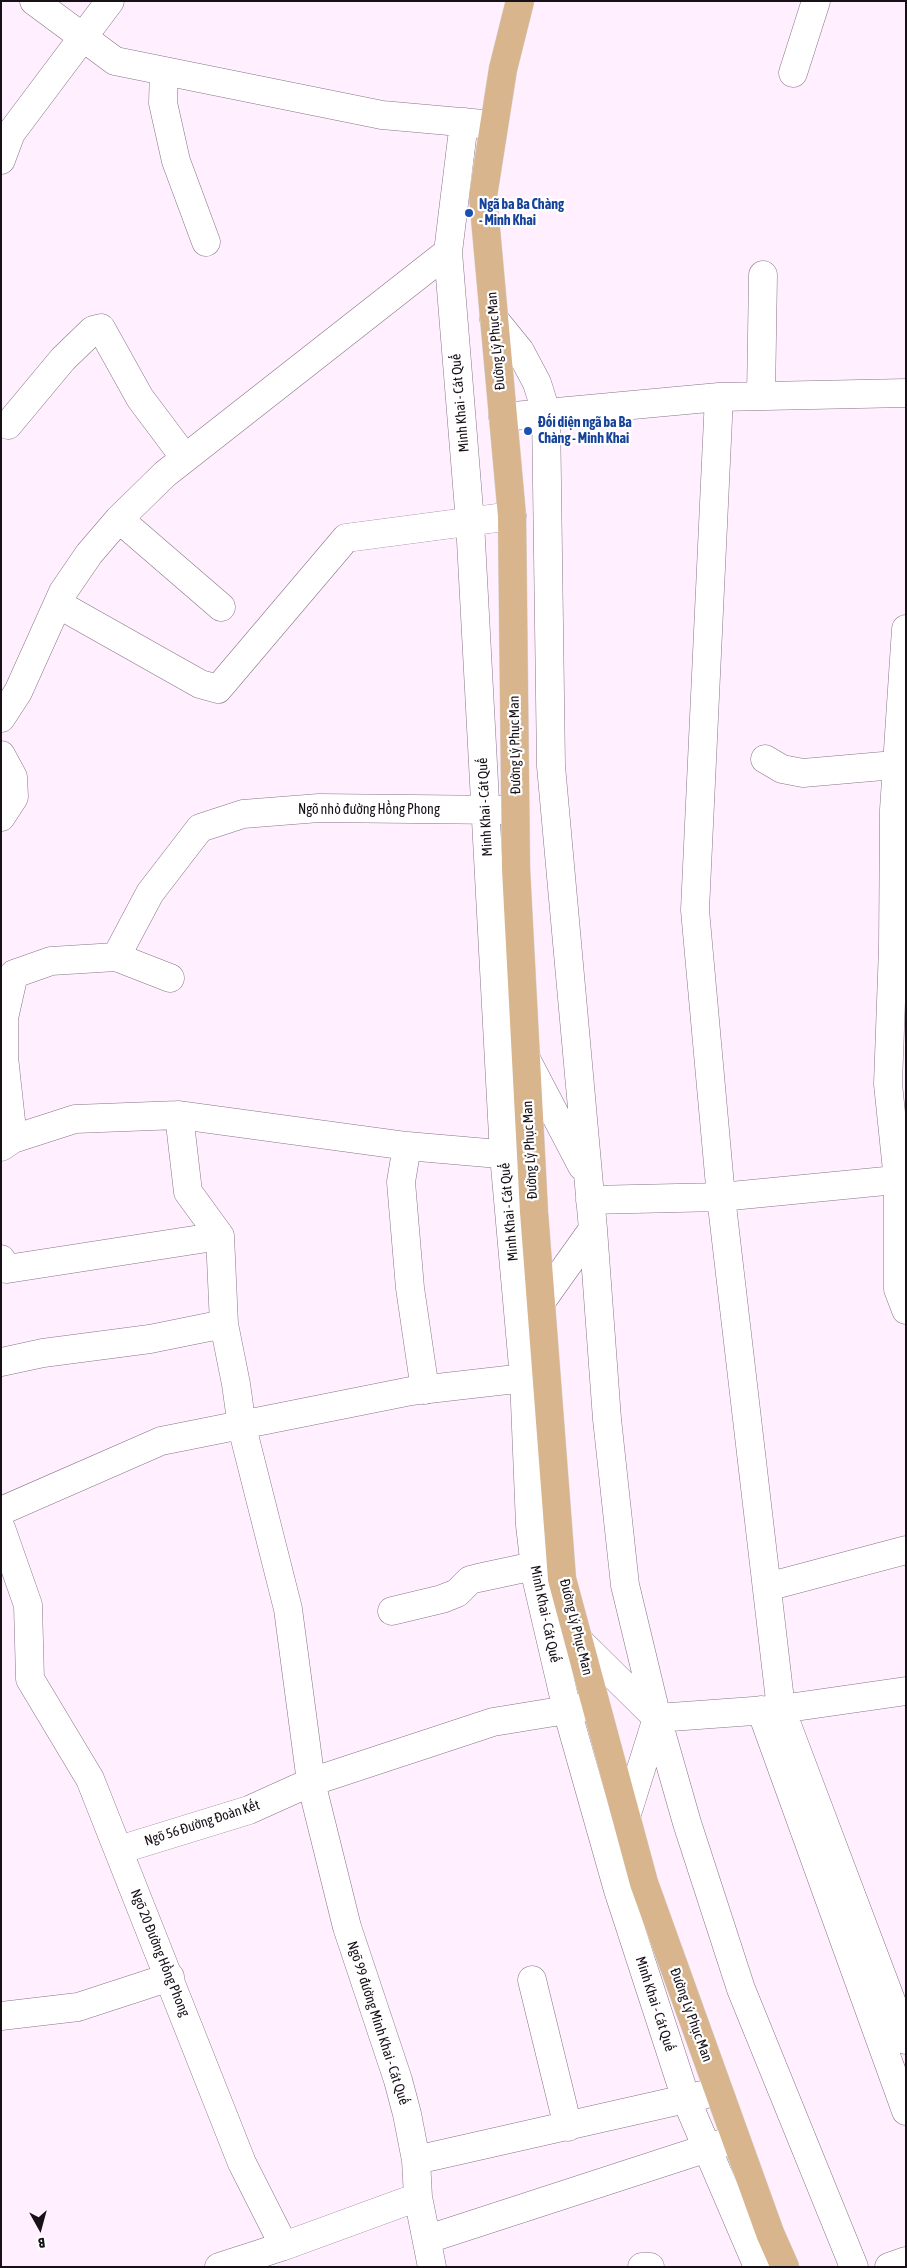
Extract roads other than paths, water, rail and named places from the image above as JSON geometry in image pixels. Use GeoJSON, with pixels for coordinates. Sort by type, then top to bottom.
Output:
{"type":"FeatureCollection","features":[{"type":"Feature","properties":{"kind":"main road","name":"Đường Lý Phục Man"},"geometry":{"type":"LineString","coordinates":[[520,1],[503,69],[483,196],[512,516],[516,869],[531,1157],[541,1302],[535,1377],[562,1579],[644,1884],[736,2139],[785,2267]]}},
{"type":"Feature","properties":{"kind":"street"},"geometry":{"type":"LineString","coordinates":[[34,1],[115,62],[382,115],[494,125]]}},
{"type":"Feature","properties":{"kind":"street"},"geometry":{"type":"LineString","coordinates":[[1,160],[11,133],[110,1]]}},
{"type":"Feature","properties":{"kind":"street"},"geometry":{"type":"LineString","coordinates":[[793,73],[816,1]]}},
{"type":"Feature","properties":{"kind":"street"},"geometry":{"type":"LineString","coordinates":[[164,71],[163,103],[176,160],[206,242]]}},
{"type":"Feature","properties":{"kind":"street","name":"Minh Khai - Cát Quế"},"geometry":{"type":"LineString","coordinates":[[464,122],[448,252],[470,522],[504,1155],[535,1377],[530,1525],[534,1566],[567,1710],[618,1890],[686,2099],[758,2267]]}},
{"type":"Feature","properties":{"kind":"street"},"geometry":{"type":"LineString","coordinates":[[1,718],[18,692],[58,604],[89,554],[119,519],[165,474],[448,252]]}},
{"type":"Feature","properties":{"kind":"street"},"geometry":{"type":"LineString","coordinates":[[761,396],[763,275]]}},
{"type":"Feature","properties":{"kind":"street"},"geometry":{"type":"LineString","coordinates":[[494,319],[524,359],[537,383],[546,412],[551,766],[593,1229],[607,1419],[624,1584],[657,1718],[687,1823],[741,1989],[854,2267]]}},
{"type":"Feature","properties":{"kind":"street"},"geometry":{"type":"LineString","coordinates":[[8,425],[63,359],[93,330],[101,328],[140,398],[185,458]]}},
{"type":"Feature","properties":{"kind":"street"},"geometry":{"type":"LineString","coordinates":[[503,417],[718,397],[906,393]]}},
{"type":"Feature","properties":{"kind":"street"},"geometry":{"type":"LineString","coordinates":[[718,397],[695,910],[720,1198],[766,1587],[771,1709],[906,2111]]}},
{"type":"Feature","properties":{"kind":"street"},"geometry":{"type":"LineString","coordinates":[[58,604],[200,684],[218,689],[346,538],[512,516]]}},
{"type":"Feature","properties":{"kind":"street"},"geometry":{"type":"LineString","coordinates":[[119,519],[221,607]]}},
{"type":"Feature","properties":{"kind":"street"},"geometry":{"type":"LineString","coordinates":[[906,629],[888,1084],[902,1180],[898,1289],[906,1310]]}},
{"type":"Feature","properties":{"kind":"street"},"geometry":{"type":"LineString","coordinates":[[1,755],[13,777],[14,798],[1,817]]}},
{"type":"Feature","properties":{"kind":"street"},"geometry":{"type":"LineString","coordinates":[[765,759],[782,770],[803,773],[901,764]]}},
{"type":"Feature","properties":{"kind":"street","name":"Ngõ nhỏ đường Hồng Phong"},"geometry":{"type":"LineString","coordinates":[[116,957],[150,893],[200,828],[242,814],[319,808],[516,811]]}},
{"type":"Feature","properties":{"kind":"street"},"geometry":{"type":"LineString","coordinates":[[170,978],[116,957],[52,961],[14,974],[4,1018],[7,1143],[75,1119],[179,1115],[407,1146],[531,1157]]}},
{"type":"Feature","properties":{"kind":"street"},"geometry":{"type":"LineString","coordinates":[[526,1059],[589,1189]]}},
{"type":"Feature","properties":{"kind":"street"},"geometry":{"type":"LineString","coordinates":[[1,1260],[7,1269],[220,1236],[188,1192],[179,1115]]}},
{"type":"Feature","properties":{"kind":"street"},"geometry":{"type":"LineString","coordinates":[[407,1146],[401,1182],[410,1288],[425,1390]]}},
{"type":"Feature","properties":{"kind":"street"},"geometry":{"type":"LineString","coordinates":[[589,1189],[720,1198],[902,1180]]}},
{"type":"Feature","properties":{"kind":"street"},"geometry":{"type":"LineString","coordinates":[[541,1302],[593,1229]]}},
{"type":"Feature","properties":{"kind":"street","name":"Ngõ 99 đường Minh Khai - Cát Quế"},"geometry":{"type":"LineString","coordinates":[[220,1236],[224,1324],[242,1427],[288,1609],[311,1782],[348,1927],[398,2080],[416,2160],[418,2197],[428,2239],[432,2267]]}},
{"type":"Feature","properties":{"kind":"street"},"geometry":{"type":"LineString","coordinates":[[1,1362],[43,1353],[150,1339],[224,1324]]}},
{"type":"Feature","properties":{"kind":"street"},"geometry":{"type":"LineString","coordinates":[[1,1511],[161,1441],[242,1427],[425,1390],[535,1377]]}},
{"type":"Feature","properties":{"kind":"street","name":"Ngõ 20 Đường Hồng Phong"},"geometry":{"type":"LineString","coordinates":[[1,1528],[28,1605],[30,1679],[90,1779],[170,1977],[242,2163],[270,2255]]}},
{"type":"Feature","properties":{"kind":"street"},"geometry":{"type":"LineString","coordinates":[[766,1587],[906,1550]]}},
{"type":"Feature","properties":{"kind":"street"},"geometry":{"type":"LineString","coordinates":[[392,1611],[442,1599],[457,1593],[470,1580],[534,1566]]}},
{"type":"Feature","properties":{"kind":"street"},"geometry":{"type":"LineString","coordinates":[[579,1641],[657,1718],[771,1709],[906,1690]]}},
{"type":"Feature","properties":{"kind":"street","name":"Ngõ 56 Đường Đoàn Kết"},"geometry":{"type":"LineString","coordinates":[[119,1850],[249,1810],[311,1782],[493,1722],[596,1706]]}},
{"type":"Feature","properties":{"kind":"street"},"geometry":{"type":"LineString","coordinates":[[771,1709],[906,2040]]}},
{"type":"Feature","properties":{"kind":"street"},"geometry":{"type":"LineString","coordinates":[[626,1816],[657,1718]]}},
{"type":"Feature","properties":{"kind":"street"},"geometry":{"type":"LineString","coordinates":[[1,2016],[78,2006],[170,1977]]}},
{"type":"Feature","properties":{"kind":"street"},"geometry":{"type":"LineString","coordinates":[[532,1980],[568,2127]]}},
{"type":"Feature","properties":{"kind":"street"},"geometry":{"type":"LineString","coordinates":[[416,2160],[568,2127],[719,2091]]}},
{"type":"Feature","properties":{"kind":"street"},"geometry":{"type":"LineString","coordinates":[[428,2239],[736,2139]]}},
{"type":"Feature","properties":{"kind":"street"},"geometry":{"type":"LineString","coordinates":[[219,2267],[270,2255],[418,2197]]}},
{"type":"Feature","properties":{"kind":"street"},"geometry":{"type":"LineString","coordinates":[[889,2267],[906,2261]]}},
{"type":"Feature","properties":{"kind":"street"},"geometry":{"type":"LineString","coordinates":[[642,2267],[650,2267]]}},
{"type":"Feature","properties":{"kind":"place","name":"Ngã ba Ba Chàng - Minh Khai"},"geometry":{"type":"Point","coordinates":[469,213]}},
{"type":"Feature","properties":{"kind":"place","name":"Đối diện ngã ba Ba Chàng - Minh Khai"},"geometry":{"type":"Point","coordinates":[528,431]}}]}
